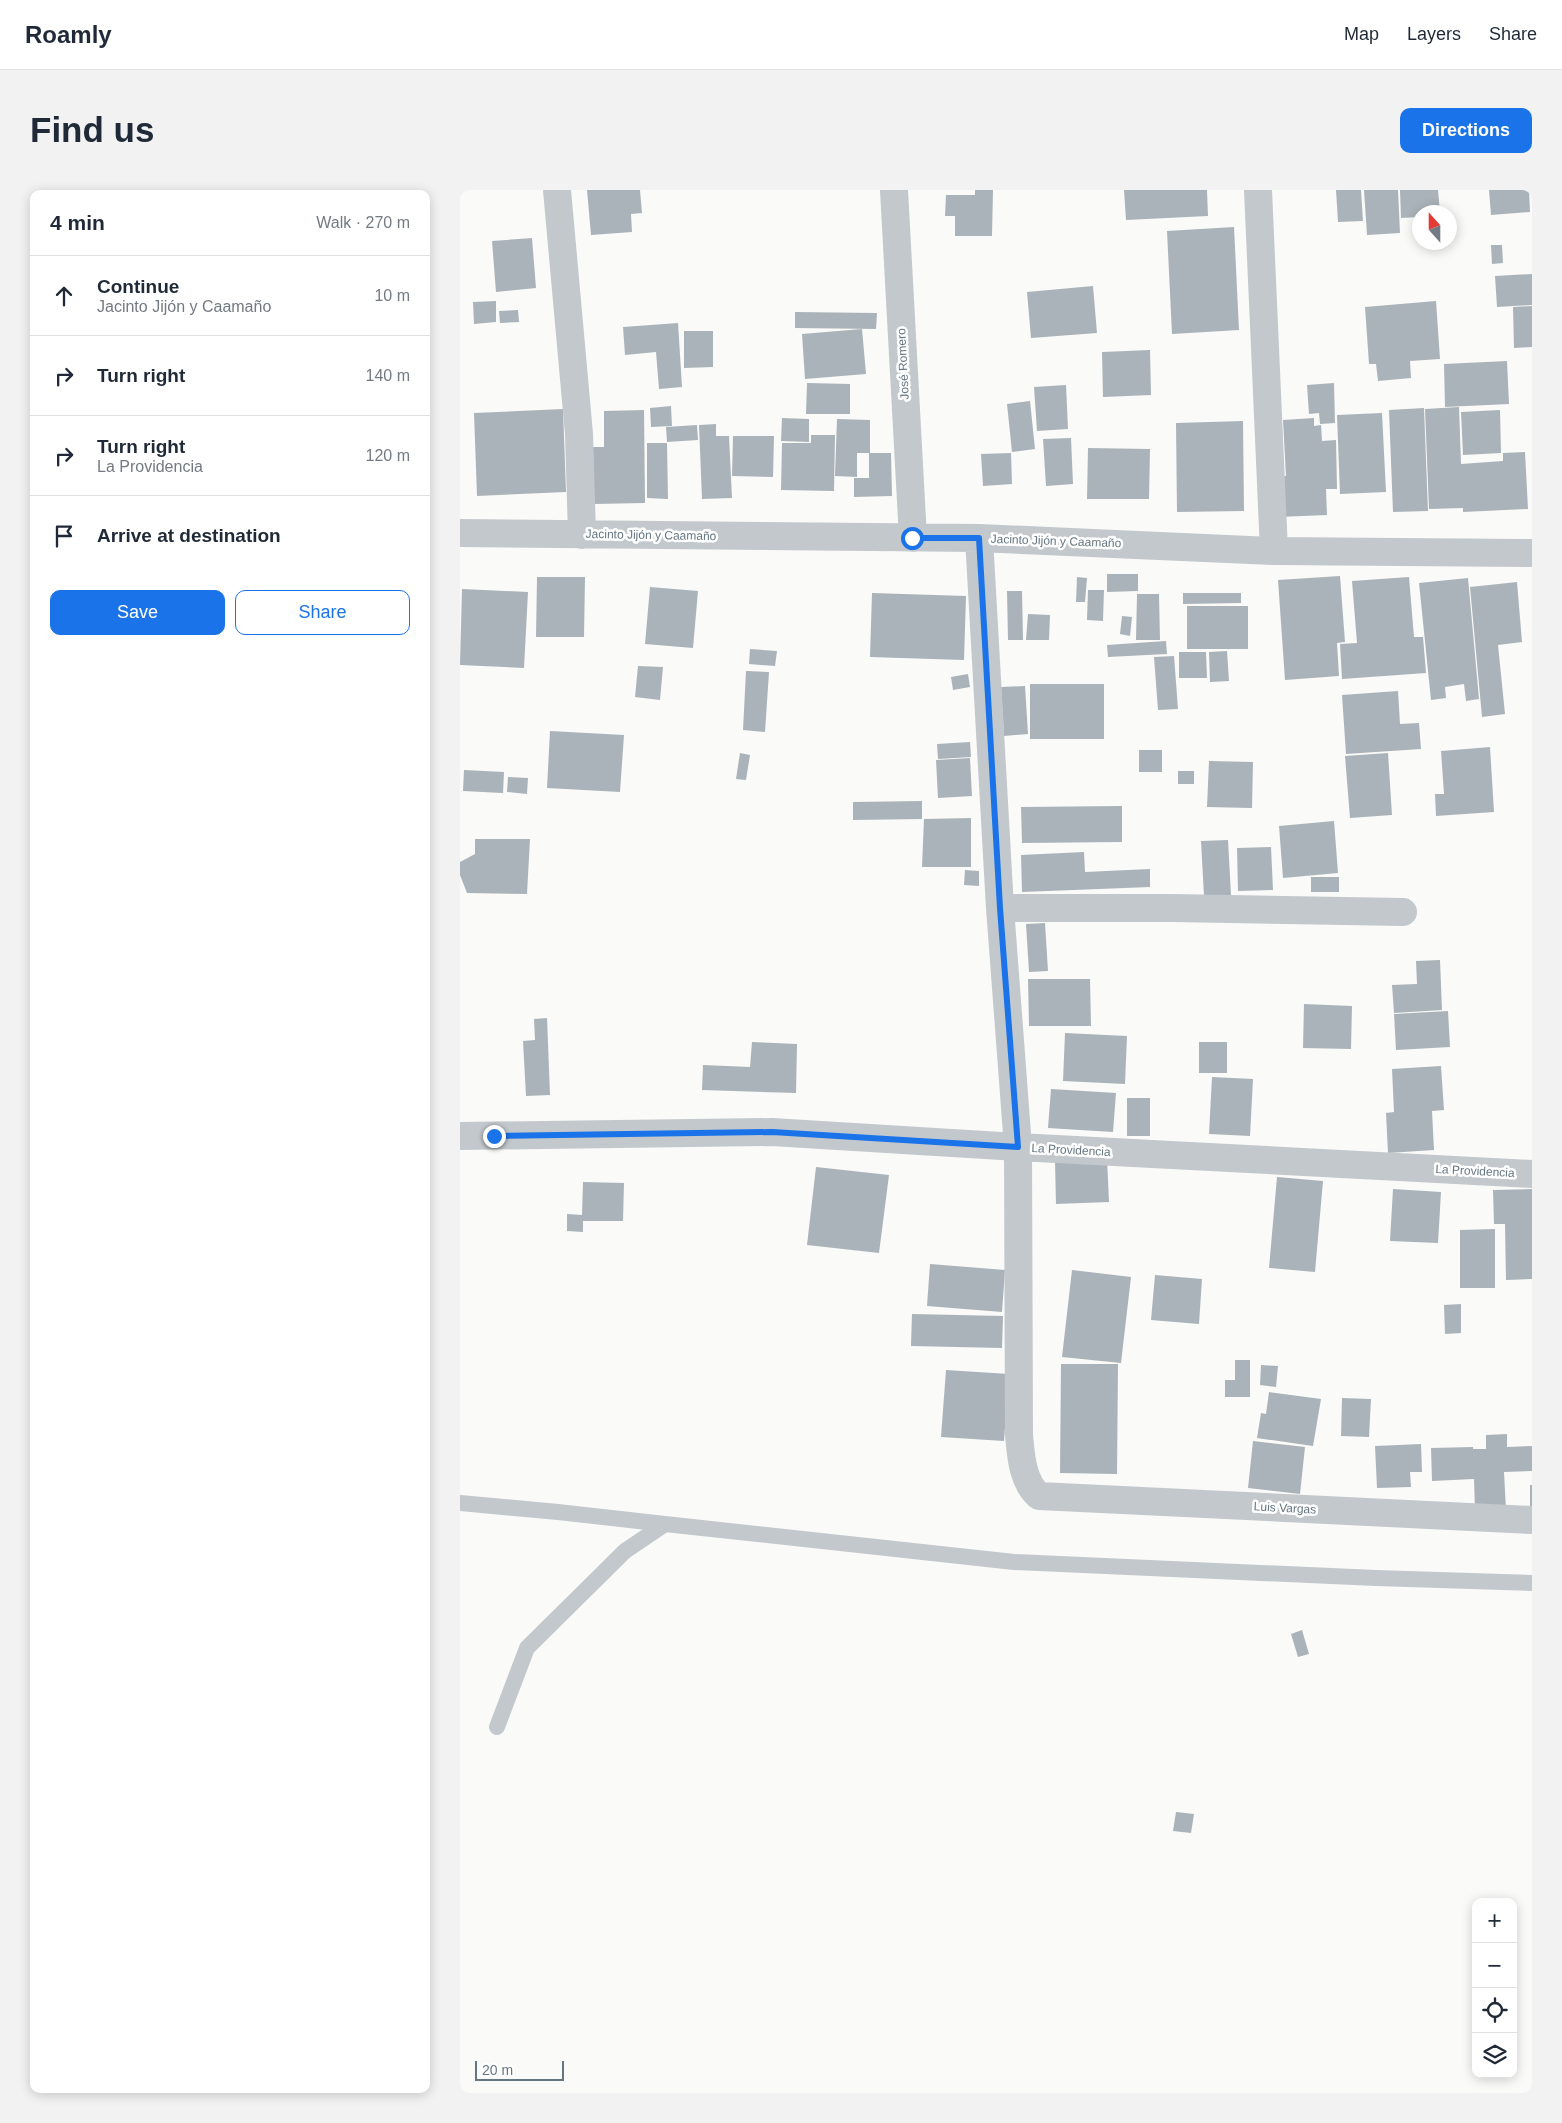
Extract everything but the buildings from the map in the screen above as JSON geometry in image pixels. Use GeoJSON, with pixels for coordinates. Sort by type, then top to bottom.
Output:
{"type":"FeatureCollection","features":[{"type":"Feature","properties":{"kind":"street"},"geometry":{"type":"LineString","coordinates":[[557,190],[579,434],[582,534]]}},
{"type":"Feature","properties":{"kind":"street","name":"José Romero"},"geometry":{"type":"LineString","coordinates":[[894,190],[912,538]]}},
{"type":"Feature","properties":{"kind":"street"},"geometry":{"type":"LineString","coordinates":[[1258,190],[1274,551]]}},
{"type":"Feature","properties":{"kind":"street","name":"Jacinto Jijón y Caamaño"},"geometry":{"type":"LineString","coordinates":[[460,533],[979,538],[1274,551],[1532,553]]}},
{"type":"Feature","properties":{"kind":"street"},"geometry":{"type":"LineString","coordinates":[[979,538],[1000,908],[1018,1147]]}},
{"type":"Feature","properties":{"kind":"street"},"geometry":{"type":"LineString","coordinates":[[1000,908],[1163,908],[1403,912]]}},
{"type":"Feature","properties":{"kind":"street","name":"La Providencia"},"geometry":{"type":"LineString","coordinates":[[460,1136],[772,1132],[1532,1174]]}},
{"type":"Feature","properties":{"kind":"street","name":"Luis Vargas"},"geometry":{"type":"LineString","coordinates":[[1018,1147],[1019,1435],[1021,1461],[1032,1490],[1039,1496],[1532,1520]]}},
{"type":"Feature","properties":{"kind":"lane"},"geometry":{"type":"LineString","coordinates":[[460,1503],[1014,1562],[1366,1578],[1532,1583]]}},
{"type":"Feature","properties":{"kind":"lane"},"geometry":{"type":"LineString","coordinates":[[497,1727],[526,1648],[625,1551],[666,1524]]}},
{"type":"Feature","properties":{"kind":"route"},"geometry":{"type":"LineString","coordinates":[[494,1136],[772,1132],[1018,1147],[1000,908],[979,538],[912,538]]}}]}
